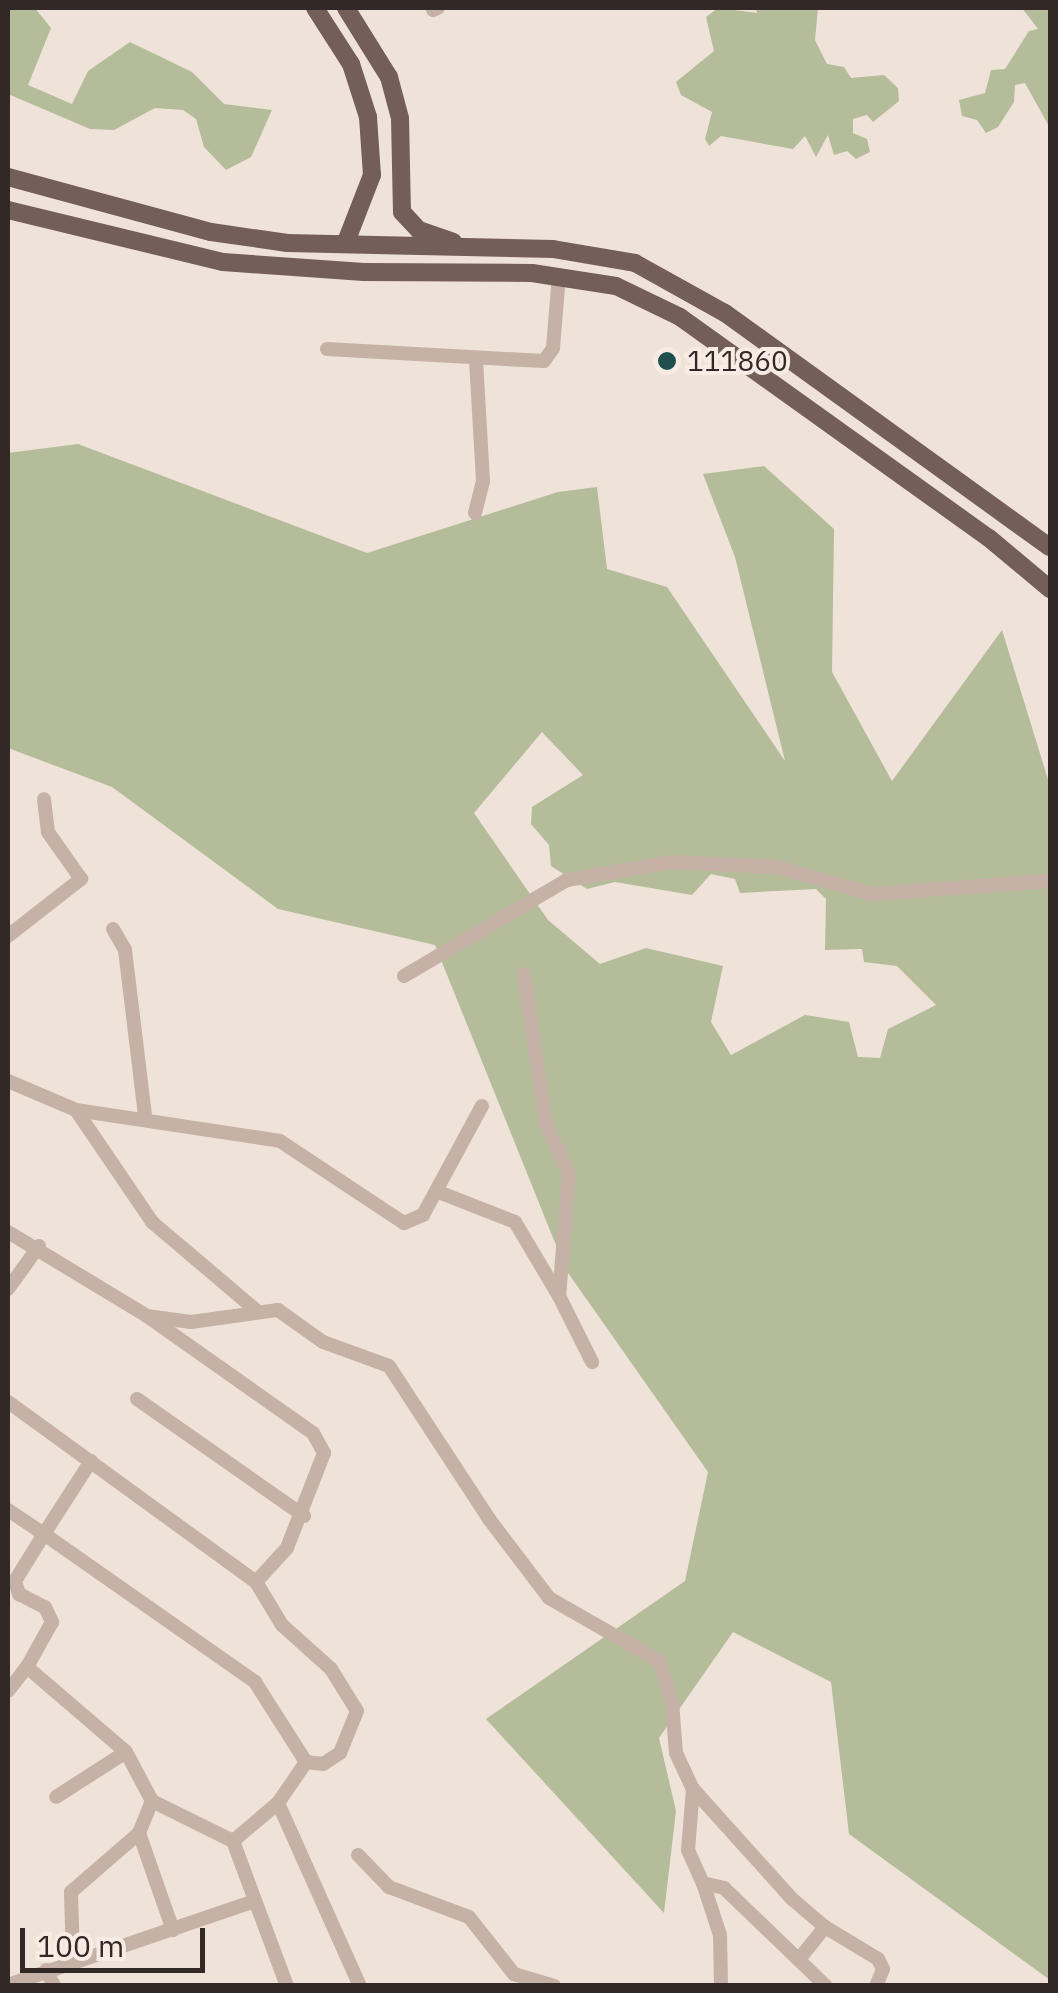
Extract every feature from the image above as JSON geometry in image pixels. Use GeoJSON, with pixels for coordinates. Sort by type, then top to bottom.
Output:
{"type":"FeatureCollection","features":[{"type":"Feature","properties":{"kind":"main road"},"geometry":{"type":"LineString","coordinates":[[314,8],[350,64],[368,117],[372,175],[358,223],[346,242]]}},
{"type":"Feature","properties":{"kind":"main road"},"geometry":{"type":"LineString","coordinates":[[346,8],[389,77],[400,118],[402,212],[420,230],[470,247]]}},
{"type":"Feature","properties":{"kind":"main road"},"geometry":{"type":"LineString","coordinates":[[8,177],[211,232],[287,243],[346,242],[600,255],[678,284],[912,442],[1050,546]]}},
{"type":"Feature","properties":{"kind":"main road"},"geometry":{"type":"LineString","coordinates":[[8,210],[167,254],[284,269],[559,276],[616,286],[680,317],[990,538],[1050,590]]}},
{"type":"Feature","properties":{"kind":"main road"},"geometry":{"type":"LineString","coordinates":[[284,269],[269,258],[287,243]]}},
{"type":"Feature","properties":{"kind":"main road"},"geometry":{"type":"LineString","coordinates":[[470,247],[477,272]]}},
{"type":"Feature","properties":{"kind":"street"},"geometry":{"type":"LineString","coordinates":[[328,349],[476,361],[544,360],[553,348],[559,276]]}},
{"type":"Feature","properties":{"kind":"street"},"geometry":{"type":"LineString","coordinates":[[475,513],[484,480],[476,361]]}},
{"type":"Feature","properties":{"kind":"street"},"geometry":{"type":"LineString","coordinates":[[8,936],[80,879],[48,832],[44,799]]}},
{"type":"Feature","properties":{"kind":"street"},"geometry":{"type":"LineString","coordinates":[[404,976],[567,880],[672,862],[776,868],[873,894],[1047,878]]}},
{"type":"Feature","properties":{"kind":"street"},"geometry":{"type":"LineString","coordinates":[[113,929],[125,950],[144,1116]]}},
{"type":"Feature","properties":{"kind":"street"},"geometry":{"type":"LineString","coordinates":[[524,974],[546,1124],[569,1174],[560,1296]]}},
{"type":"Feature","properties":{"kind":"street"},"geometry":{"type":"LineString","coordinates":[[8,1082],[76,1110],[144,1116],[280,1141],[404,1223],[423,1215],[482,1106]]}},
{"type":"Feature","properties":{"kind":"street"},"geometry":{"type":"LineString","coordinates":[[76,1110],[152,1222],[258,1312]]}},
{"type":"Feature","properties":{"kind":"street"},"geometry":{"type":"LineString","coordinates":[[436,1190],[515,1222],[560,1296],[592,1362]]}},
{"type":"Feature","properties":{"kind":"street"},"geometry":{"type":"LineString","coordinates":[[8,1232],[39,1246],[147,1316],[322,1442],[304,1516],[271,1572],[256,1582]]}},
{"type":"Feature","properties":{"kind":"street"},"geometry":{"type":"LineString","coordinates":[[8,1290],[39,1246]]}},
{"type":"Feature","properties":{"kind":"street"},"geometry":{"type":"LineString","coordinates":[[147,1316],[191,1322],[278,1310],[323,1342],[389,1366],[549,1598],[659,1661],[672,1702],[676,1753],[693,1789],[825,1928],[878,1958],[884,1969],[876,1986]]}},
{"type":"Feature","properties":{"kind":"street"},"geometry":{"type":"LineString","coordinates":[[136,1399],[304,1516]]}},
{"type":"Feature","properties":{"kind":"street"},"geometry":{"type":"LineString","coordinates":[[8,1402],[256,1582],[282,1625],[331,1670],[357,1711],[340,1753],[323,1764],[306,1762],[246,1672],[8,1510]]}},
{"type":"Feature","properties":{"kind":"street"},"geometry":{"type":"LineString","coordinates":[[8,1691],[27,1668],[52,1622],[45,1607],[19,1594],[15,1581],[92,1461]]}},
{"type":"Feature","properties":{"kind":"street"},"geometry":{"type":"LineString","coordinates":[[27,1668],[126,1752],[152,1801],[234,1840],[252,1902],[287,1986]]}},
{"type":"Feature","properties":{"kind":"street"},"geometry":{"type":"LineString","coordinates":[[56,1797],[126,1752]]}},
{"type":"Feature","properties":{"kind":"street"},"geometry":{"type":"LineString","coordinates":[[234,1840],[278,1803],[306,1762]]}},
{"type":"Feature","properties":{"kind":"street"},"geometry":{"type":"LineString","coordinates":[[693,1789],[688,1850],[720,1935],[721,1986]]}},
{"type":"Feature","properties":{"kind":"street"},"geometry":{"type":"LineString","coordinates":[[74,1960],[71,1892],[138,1833],[152,1801]]}},
{"type":"Feature","properties":{"kind":"street"},"geometry":{"type":"LineString","coordinates":[[278,1803],[360,1986]]}},
{"type":"Feature","properties":{"kind":"street"},"geometry":{"type":"LineString","coordinates":[[138,1833],[173,1930]]}},
{"type":"Feature","properties":{"kind":"street"},"geometry":{"type":"LineString","coordinates":[[358,1855],[388,1888],[469,1917],[514,1974],[554,1986]]}},
{"type":"Feature","properties":{"kind":"street"},"geometry":{"type":"LineString","coordinates":[[703,1882],[724,1888],[826,1986]]}},
{"type":"Feature","properties":{"kind":"street"},"geometry":{"type":"LineString","coordinates":[[8,1985],[252,1902]]}},
{"type":"Feature","properties":{"kind":"street"},"geometry":{"type":"LineString","coordinates":[[800,1958],[825,1928]]}},
{"type":"Feature","properties":{"kind":"street"},"geometry":{"type":"LineString","coordinates":[[46,1970],[54,1986]]}},
{"type":"Feature","properties":{"kind":"green space"},"geometry":{"type":"Polygon","coordinates":[[[8,8],[35,8],[51,28],[28,85],[72,104],[88,71],[130,42],[192,72],[224,104],[272,110],[251,157],[226,170],[204,147],[196,119],[183,110],[155,108],[114,130],[90,129],[8,94],[8,8]]]}},
{"type":"Feature","properties":{"kind":"green space"},"geometry":{"type":"Polygon","coordinates":[[[718,8],[757,13],[756,8],[818,8],[815,40],[827,64],[844,67],[851,78],[884,75],[898,88],[899,101],[873,122],[867,115],[853,119],[853,133],[867,139],[870,152],[856,159],[847,151],[834,155],[828,135],[816,157],[805,136],[793,149],[721,136],[709,146],[705,139],[712,112],[681,95],[676,82],[714,51],[706,17],[718,8]]]}},
{"type":"Feature","properties":{"kind":"green space"},"geometry":{"type":"Polygon","coordinates":[[[1022,8],[1050,8],[1050,128],[1025,83],[1015,85],[1014,102],[998,127],[986,133],[977,120],[962,116],[959,100],[985,93],[991,70],[1005,69],[1029,31],[1038,29],[1022,8]]]}},
{"type":"Feature","properties":{"kind":"green space"},"geometry":{"type":"Polygon","coordinates":[[[78,444],[367,553],[558,492],[597,487],[607,569],[667,587],[785,761],[735,557],[703,474],[764,466],[834,529],[832,672],[892,781],[1002,630],[1050,786],[1050,1980],[849,1834],[831,1682],[733,1632],[659,1738],[676,1811],[664,1913],[486,1719],[685,1581],[708,1472],[566,1270],[435,945],[278,909],[112,787],[8,748],[8,453],[78,444]],[[542,732],[474,813],[548,920],[600,964],[646,948],[723,966],[711,1022],[731,1055],[805,1015],[849,1022],[858,1057],[880,1058],[888,1029],[936,1005],[897,966],[864,962],[862,949],[825,950],[826,899],[816,889],[740,893],[735,879],[711,874],[692,895],[615,882],[587,889],[551,866],[549,845],[531,824],[532,807],[583,775],[542,732]]]}},
{"type":"Feature","properties":{"kind":"place","name":"111860"},"geometry":{"type":"Point","coordinates":[667,361]}}]}
